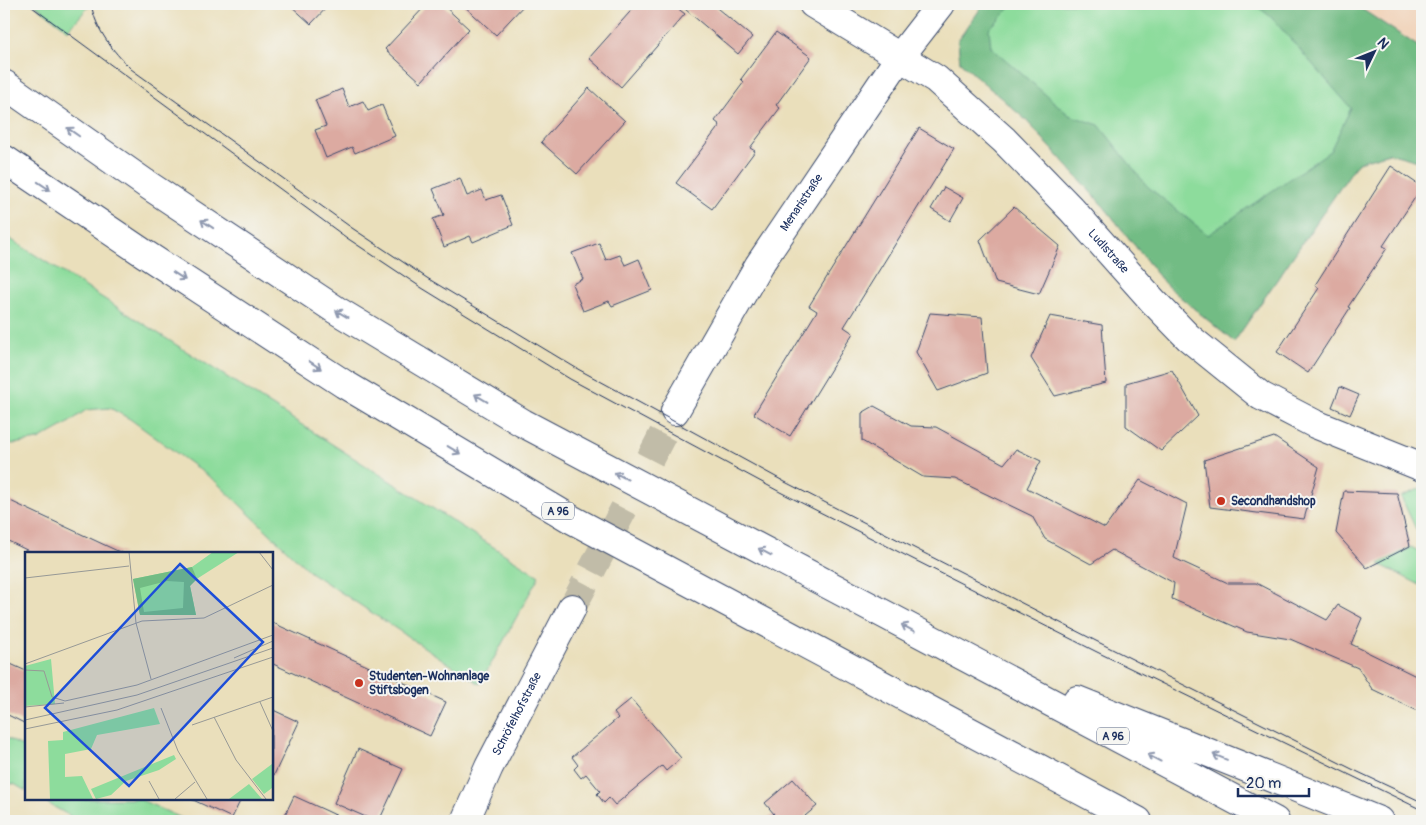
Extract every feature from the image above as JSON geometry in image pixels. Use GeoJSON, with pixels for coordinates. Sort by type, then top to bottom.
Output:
{"type":"FeatureCollection","features":[{"type":"Feature","properties":{"kind":"main road","name":"Ludlstraße"},"geometry":{"type":"LineString","coordinates":[[813,4],[936,80],[1004,140],[1072,210],[1153,301],[1188,337],[1261,396],[1315,424],[1422,467]]}},
{"type":"Feature","properties":{"kind":"main road","name":"Menaristraße"},"geometry":{"type":"LineString","coordinates":[[675,412],[759,265],[899,58],[941,4]]}},
{"type":"Feature","properties":{"kind":"main road","name":"A 96"},"geometry":{"type":"LineString","coordinates":[[4,84],[145,183],[336,310],[523,423],[1275,821]]}},
{"type":"Feature","properties":{"kind":"main road","name":"A 96"},"geometry":{"type":"LineString","coordinates":[[4,159],[344,384],[571,519],[1138,821]]}},
{"type":"Feature","properties":{"kind":"main road","name":"Schröfelhofstraße"},"geometry":{"type":"LineString","coordinates":[[465,821],[489,767],[572,608]]}},
{"type":"Feature","properties":{"kind":"main road"},"geometry":{"type":"LineString","coordinates":[[951,651],[1379,821]]}},
{"type":"Feature","properties":{"kind":"shaded area"},"geometry":{"type":"Polygon","coordinates":[[[1354,4],[1422,4],[1422,49],[1354,4]]]}},
{"type":"Feature","properties":{"kind":"green space"},"geometry":{"type":"Polygon","coordinates":[[[34,4],[91,4],[68,30],[34,4]]]}},
{"type":"Feature","properties":{"kind":"green space"},"geometry":{"type":"Polygon","coordinates":[[[984,4],[1354,4],[1422,49],[1422,162],[1389,153],[1358,162],[1234,342],[1166,285],[1105,208],[1026,120],[960,62],[958,40],[984,4]]]}},
{"type":"Feature","properties":{"kind":"green space"},"geometry":{"type":"Polygon","coordinates":[[[984,4],[1014,4],[989,29],[991,47],[1069,115],[1099,125],[1147,186],[1208,235],[1330,151],[1351,108],[1271,17],[1254,4],[1354,4],[1422,49],[1422,162],[1389,153],[1358,162],[1234,342],[1166,285],[1105,208],[1026,120],[960,62],[958,40],[984,4]]]}},
{"type":"Feature","properties":{"kind":"green space"},"geometry":{"type":"Polygon","coordinates":[[[4,235],[539,576],[480,684],[310,572],[215,481],[130,419],[110,408],[86,410],[67,424],[38,440],[13,444],[4,441],[4,235]]]}},
{"type":"Feature","properties":{"kind":"green space"},"geometry":{"type":"Polygon","coordinates":[[[1422,488],[1422,542],[1401,497],[1422,488]]]}},
{"type":"Feature","properties":{"kind":"green space"},"geometry":{"type":"Polygon","coordinates":[[[1411,547],[1422,553],[1422,586],[1379,564],[1411,547]]]}},
{"type":"Feature","properties":{"kind":"green space"},"geometry":{"type":"Polygon","coordinates":[[[4,737],[25,748],[25,790],[14,784],[4,783],[4,737]]]}},
{"type":"Feature","properties":{"kind":"green space"},"geometry":{"type":"Polygon","coordinates":[[[42,800],[141,800],[188,821],[79,821],[42,800]]]}},
{"type":"Feature","properties":{"kind":"building"},"geometry":{"type":"Polygon","coordinates":[[[289,4],[330,4],[311,24],[289,4]]]}},
{"type":"Feature","properties":{"kind":"building"},"geometry":{"type":"Polygon","coordinates":[[[427,4],[442,4],[469,29],[421,82],[385,49],[427,4]]]}},
{"type":"Feature","properties":{"kind":"building"},"geometry":{"type":"Polygon","coordinates":[[[464,4],[525,4],[496,35],[464,4]]]}},
{"type":"Feature","properties":{"kind":"building"},"geometry":{"type":"Polygon","coordinates":[[[637,4],[672,4],[685,14],[621,87],[589,58],[637,4]]]}},
{"type":"Feature","properties":{"kind":"building"},"geometry":{"type":"Polygon","coordinates":[[[679,4],[712,4],[752,37],[738,54],[679,4]]]}},
{"type":"Feature","properties":{"kind":"building"},"geometry":{"type":"Polygon","coordinates":[[[776,32],[811,57],[776,105],[780,108],[750,148],[755,151],[712,209],[676,183],[720,125],[715,121],[744,82],[741,79],[776,32]]]}},
{"type":"Feature","properties":{"kind":"building"},"geometry":{"type":"Polygon","coordinates":[[[589,88],[625,121],[577,174],[541,142],[589,88]]]}},
{"type":"Feature","properties":{"kind":"building"},"geometry":{"type":"Polygon","coordinates":[[[342,89],[349,107],[363,101],[368,111],[382,105],[395,136],[355,153],[352,147],[326,158],[315,130],[326,126],[315,100],[342,89]]]}},
{"type":"Feature","properties":{"kind":"building"},"geometry":{"type":"Polygon","coordinates":[[[919,128],[954,149],[844,327],[853,333],[790,436],[754,414],[817,311],[809,306],[919,128]]]}},
{"type":"Feature","properties":{"kind":"building"},"geometry":{"type":"Polygon","coordinates":[[[1391,166],[1422,187],[1383,246],[1387,248],[1308,373],[1277,352],[1319,288],[1315,285],[1391,166]]]}},
{"type":"Feature","properties":{"kind":"building"},"geometry":{"type":"Polygon","coordinates":[[[460,178],[467,196],[482,190],[486,200],[501,195],[513,225],[473,242],[470,236],[444,247],[433,219],[444,215],[433,189],[460,178]]]}},
{"type":"Feature","properties":{"kind":"building"},"geometry":{"type":"Polygon","coordinates":[[[944,187],[963,198],[950,221],[931,209],[944,187]]]}},
{"type":"Feature","properties":{"kind":"building"},"geometry":{"type":"Polygon","coordinates":[[[1014,207],[1060,246],[1039,294],[996,283],[980,240],[1014,207]]]}},
{"type":"Feature","properties":{"kind":"building"},"geometry":{"type":"Polygon","coordinates":[[[599,243],[606,260],[620,255],[625,265],[639,259],[652,290],[612,306],[609,301],[583,311],[572,284],[583,279],[572,253],[599,243]]]}},
{"type":"Feature","properties":{"kind":"building"},"geometry":{"type":"Polygon","coordinates":[[[930,313],[982,317],[987,373],[938,391],[916,352],[930,313]]]}},
{"type":"Feature","properties":{"kind":"building"},"geometry":{"type":"Polygon","coordinates":[[[1050,316],[1102,325],[1106,383],[1055,396],[1031,358],[1050,316]]]}},
{"type":"Feature","properties":{"kind":"building"},"geometry":{"type":"Polygon","coordinates":[[[1172,370],[1198,416],[1161,451],[1126,426],[1126,383],[1172,370]]]}},
{"type":"Feature","properties":{"kind":"building"},"geometry":{"type":"Polygon","coordinates":[[[1340,387],[1359,395],[1350,415],[1332,407],[1340,387]]]}},
{"type":"Feature","properties":{"kind":"building"},"geometry":{"type":"Polygon","coordinates":[[[874,406],[911,426],[936,427],[1004,464],[1016,449],[1041,461],[1027,488],[1105,528],[1140,480],[1187,504],[1174,558],[1228,583],[1256,583],[1327,620],[1338,605],[1362,618],[1351,644],[1422,679],[1422,713],[1372,689],[1358,668],[1290,639],[1247,632],[1172,599],[1174,583],[1112,550],[1091,564],[1045,539],[1032,516],[955,479],[923,477],[862,441],[862,413],[874,406]]]}},
{"type":"Feature","properties":{"kind":"building"},"geometry":{"type":"Polygon","coordinates":[[[1274,437],[1319,467],[1304,519],[1210,507],[1204,460],[1274,437]]]}},
{"type":"Feature","properties":{"kind":"building"},"geometry":{"type":"Polygon","coordinates":[[[1344,491],[1397,493],[1410,546],[1367,568],[1336,533],[1344,491]]]}},
{"type":"Feature","properties":{"kind":"building"},"geometry":{"type":"Polygon","coordinates":[[[4,498],[120,552],[31,552],[4,539],[4,498]]]}},
{"type":"Feature","properties":{"kind":"building","name":"Studenten-Wohnanlage Stiftsbogen"},"geometry":{"type":"Polygon","coordinates":[[[272,622],[446,702],[430,736],[272,663],[272,622]]]}},
{"type":"Feature","properties":{"kind":"building"},"geometry":{"type":"Polygon","coordinates":[[[4,661],[25,671],[25,721],[24,723],[4,713],[4,661]]]}},
{"type":"Feature","properties":{"kind":"building"},"geometry":{"type":"Polygon","coordinates":[[[631,699],[681,758],[666,771],[662,766],[615,805],[609,798],[604,803],[597,794],[600,791],[586,774],[581,778],[574,769],[578,765],[572,757],[618,718],[614,713],[631,699]]]}},
{"type":"Feature","properties":{"kind":"building"},"geometry":{"type":"Polygon","coordinates":[[[272,709],[299,722],[274,775],[272,774],[272,709]]]}},
{"type":"Feature","properties":{"kind":"building"},"geometry":{"type":"Polygon","coordinates":[[[358,749],[403,769],[379,821],[334,803],[358,749]]]}},
{"type":"Feature","properties":{"kind":"building"},"geometry":{"type":"Polygon","coordinates":[[[793,779],[817,806],[805,816],[809,821],[765,821],[774,814],[765,803],[793,779]]]}},
{"type":"Feature","properties":{"kind":"building"},"geometry":{"type":"Polygon","coordinates":[[[294,796],[327,811],[348,821],[282,821],[294,796]]]}},
{"type":"Feature","properties":{"kind":"building"},"geometry":{"type":"Polygon","coordinates":[[[193,800],[241,800],[232,818],[193,800]]]}},
{"type":"Feature","properties":{"kind":"tunnel"},"geometry":{"type":"LineString","coordinates":[[572,608],[675,411]]}},
{"type":"Feature","properties":{"kind":"tram line"},"geometry":{"type":"LineString","coordinates":[[28,4],[347,238],[422,288],[570,379],[780,492],[1097,652],[1422,810]]}},
{"type":"Feature","properties":{"kind":"tram line"},"geometry":{"type":"LineString","coordinates":[[91,4],[101,31],[117,54],[131,69],[352,228],[427,278],[576,368],[785,482],[1096,641],[1422,802]]}},
{"type":"Feature","properties":{"kind":"place","name":"Secondhandshop"},"geometry":{"type":"Point","coordinates":[1221,501]}},
{"type":"Feature","properties":{"kind":"place","name":"Studenten-Wohnanlage Stiftsbogen"},"geometry":{"type":"Point","coordinates":[359,683]}}]}
